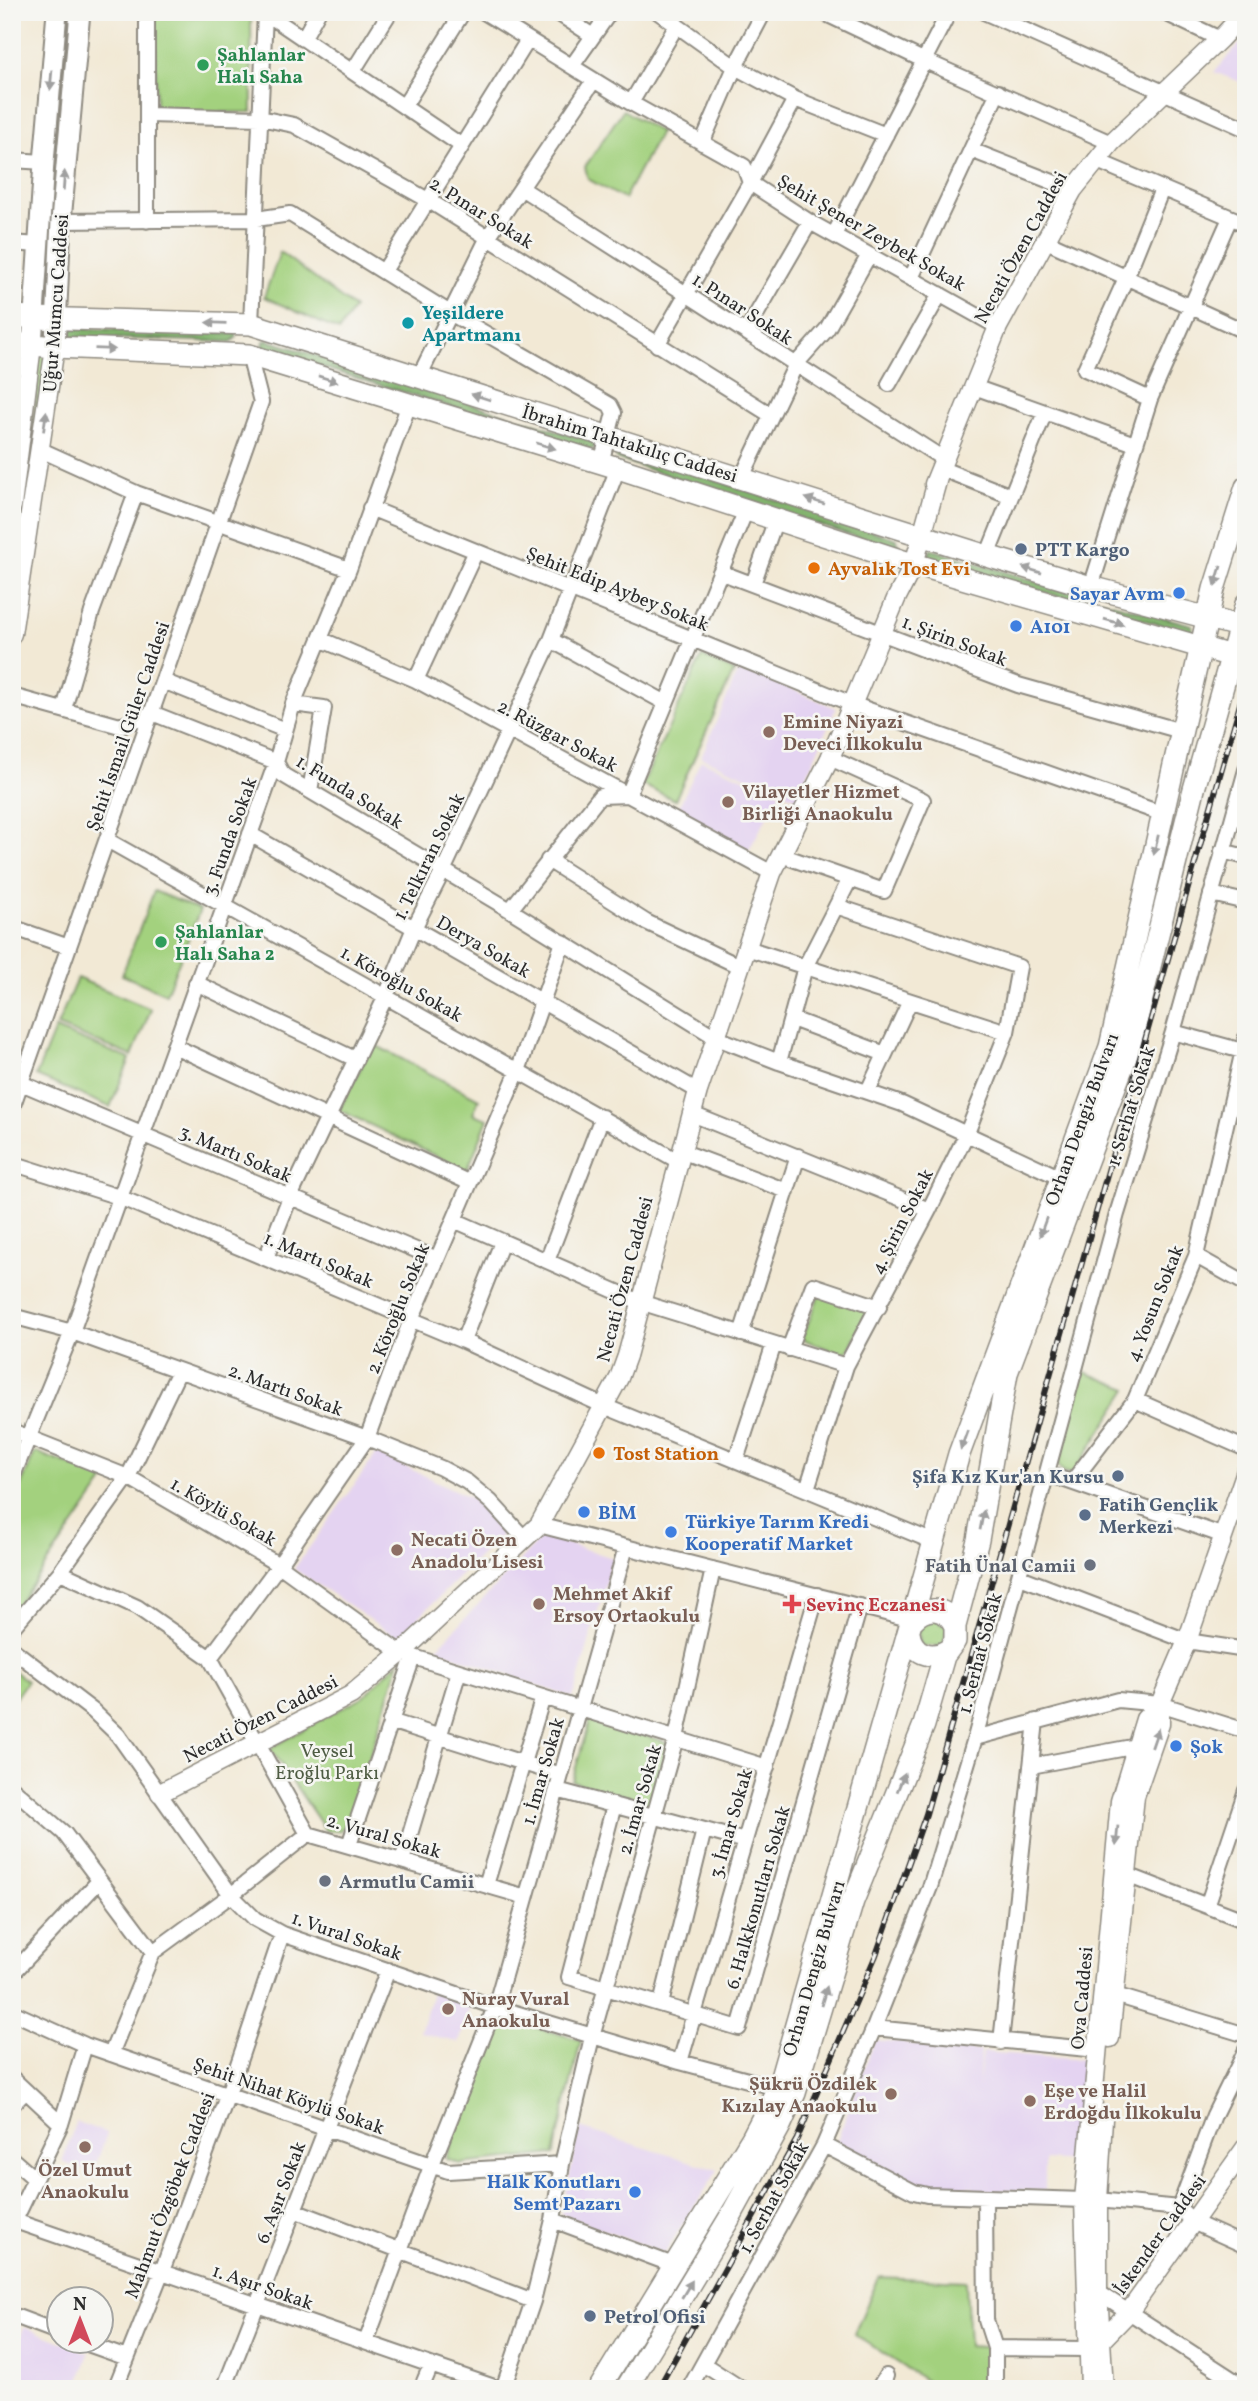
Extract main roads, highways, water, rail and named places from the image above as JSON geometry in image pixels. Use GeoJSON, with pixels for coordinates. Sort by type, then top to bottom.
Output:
{"type":"FeatureCollection","features":[{"type":"Feature","properties":{"kind":"main road","name":"Uğur Mumcu Caddesi"},"geometry":{"type":"LineString","coordinates":[[22,344],[22,317],[38,245],[57,12]]}},
{"type":"Feature","properties":{"kind":"main road","name":"Uğur Mumcu Caddesi"},"geometry":{"type":"LineString","coordinates":[[55,347],[61,221],[80,12]]}},
{"type":"Feature","properties":{"kind":"main road","name":"İbrahim Tahtakılıç Caddesi"},"geometry":{"type":"LineString","coordinates":[[22,317],[251,324],[987,556],[1090,587],[1243,627]]}},
{"type":"Feature","properties":{"kind":"main road"},"geometry":{"type":"LineString","coordinates":[[249,355],[251,324]]}},
{"type":"Feature","properties":{"kind":"main road","name":"İbrahim Tahtakılıç Caddesi"},"geometry":{"type":"LineString","coordinates":[[22,344],[249,355],[610,466],[907,562],[1239,659]]}},
{"type":"Feature","properties":{"kind":"main road","name":"Orhan Dengiz Bulvarı"},"geometry":{"type":"LineString","coordinates":[[599,2389],[676,2266],[752,2138],[778,2088],[959,1454],[1110,1047],[1200,648],[1246,487]]}},
{"type":"Feature","properties":{"kind":"main road","name":"Orhan Dengiz Bulvarı"},"geometry":{"type":"LineString","coordinates":[[625,2389],[729,2219],[785,2115],[795,2092],[853,1901],[924,1725],[948,1650],[955,1641],[955,1626],[978,1540],[1007,1373],[1130,1047],[1194,789],[1239,659],[1246,604]]}},
{"type":"Feature","properties":{"kind":"main road"},"geometry":{"type":"LineString","coordinates":[[948,1650],[939,1655],[923,1654],[915,1647],[911,1626],[923,1611],[936,1610],[948,1615],[955,1626]]}},
{"type":"Feature","properties":{"kind":"railway"},"geometry":{"type":"LineString","coordinates":[[658,2389],[797,2139],[876,1955],[926,1814],[1246,683]]}},
{"type":"Feature","properties":{"kind":"place","name":"Şahlanlar Halı Saha"},"geometry":{"type":"Point","coordinates":[203,65]}},
{"type":"Feature","properties":{"kind":"place","name":"Yeşildere Apartmanı"},"geometry":{"type":"Point","coordinates":[408,323]}},
{"type":"Feature","properties":{"kind":"place","name":"PTT Kargo"},"geometry":{"type":"Point","coordinates":[1021,549]}},
{"type":"Feature","properties":{"kind":"place","name":"Ayvalık Tost Evi"},"geometry":{"type":"Point","coordinates":[814,568]}},
{"type":"Feature","properties":{"kind":"place","name":"Sayar Avm"},"geometry":{"type":"Point","coordinates":[1179,593]}},
{"type":"Feature","properties":{"kind":"place","name":"A101"},"geometry":{"type":"Point","coordinates":[1016,626]}},
{"type":"Feature","properties":{"kind":"place","name":"Emine Niyazi Deveci İlkokulu"},"geometry":{"type":"Point","coordinates":[769,732]}},
{"type":"Feature","properties":{"kind":"place","name":"Vilayetler Hizmet Birliği Anaokulu"},"geometry":{"type":"Point","coordinates":[728,802]}},
{"type":"Feature","properties":{"kind":"place","name":"Şahlanlar Halı Saha 2"},"geometry":{"type":"Point","coordinates":[161,942]}},
{"type":"Feature","properties":{"kind":"place","name":"Tost Station"},"geometry":{"type":"Point","coordinates":[599,1453]}},
{"type":"Feature","properties":{"kind":"place","name":"Şifa Kız Kur'an Kursu"},"geometry":{"type":"Point","coordinates":[1118,1476]}},
{"type":"Feature","properties":{"kind":"place","name":"BİM"},"geometry":{"type":"Point","coordinates":[584,1512]}},
{"type":"Feature","properties":{"kind":"place","name":"Fatih Gençlik Merkezi"},"geometry":{"type":"Point","coordinates":[1085,1515]}},
{"type":"Feature","properties":{"kind":"place","name":"Türkiye Tarım Kredi Kooperatif Market"},"geometry":{"type":"Point","coordinates":[671,1532]}},
{"type":"Feature","properties":{"kind":"place","name":"Necati Özen Anadolu Lisesi"},"geometry":{"type":"Point","coordinates":[397,1550]}},
{"type":"Feature","properties":{"kind":"place","name":"Fatih Ünal Camii"},"geometry":{"type":"Point","coordinates":[1090,1565]}},
{"type":"Feature","properties":{"kind":"place","name":"Mehmet Akif Ersoy Ortaokulu"},"geometry":{"type":"Point","coordinates":[539,1604]}},
{"type":"Feature","properties":{"kind":"place","name":"Sevinç Eczanesi"},"geometry":{"type":"Point","coordinates":[792,1604]}},
{"type":"Feature","properties":{"kind":"place","name":"Şok"},"geometry":{"type":"Point","coordinates":[1176,1746]}},
{"type":"Feature","properties":{"kind":"place","name":"Armutlu Camii"},"geometry":{"type":"Point","coordinates":[325,1881]}},
{"type":"Feature","properties":{"kind":"place","name":"Nuray Vural Anaokulu"},"geometry":{"type":"Point","coordinates":[448,2009]}},
{"type":"Feature","properties":{"kind":"place","name":"Şükrü Özdilek Kızılay Anaokulu"},"geometry":{"type":"Point","coordinates":[891,2094]}},
{"type":"Feature","properties":{"kind":"place","name":"Eşe ve Halil Erdoğdu İlkokulu"},"geometry":{"type":"Point","coordinates":[1030,2101]}},
{"type":"Feature","properties":{"kind":"place","name":"Özel Umut Anaokulu"},"geometry":{"type":"Point","coordinates":[85,2147]}},
{"type":"Feature","properties":{"kind":"place","name":"Halk Konutları Semt Pazarı"},"geometry":{"type":"Point","coordinates":[635,2192]}},
{"type":"Feature","properties":{"kind":"place","name":"Petrol Ofisi"},"geometry":{"type":"Point","coordinates":[590,2316]}},
{"type":"Feature","properties":{"kind":"park label","name":"Veysel Eroğlu Parkı"},"geometry":{"type":"Point","coordinates":[327,1761]}}]}
